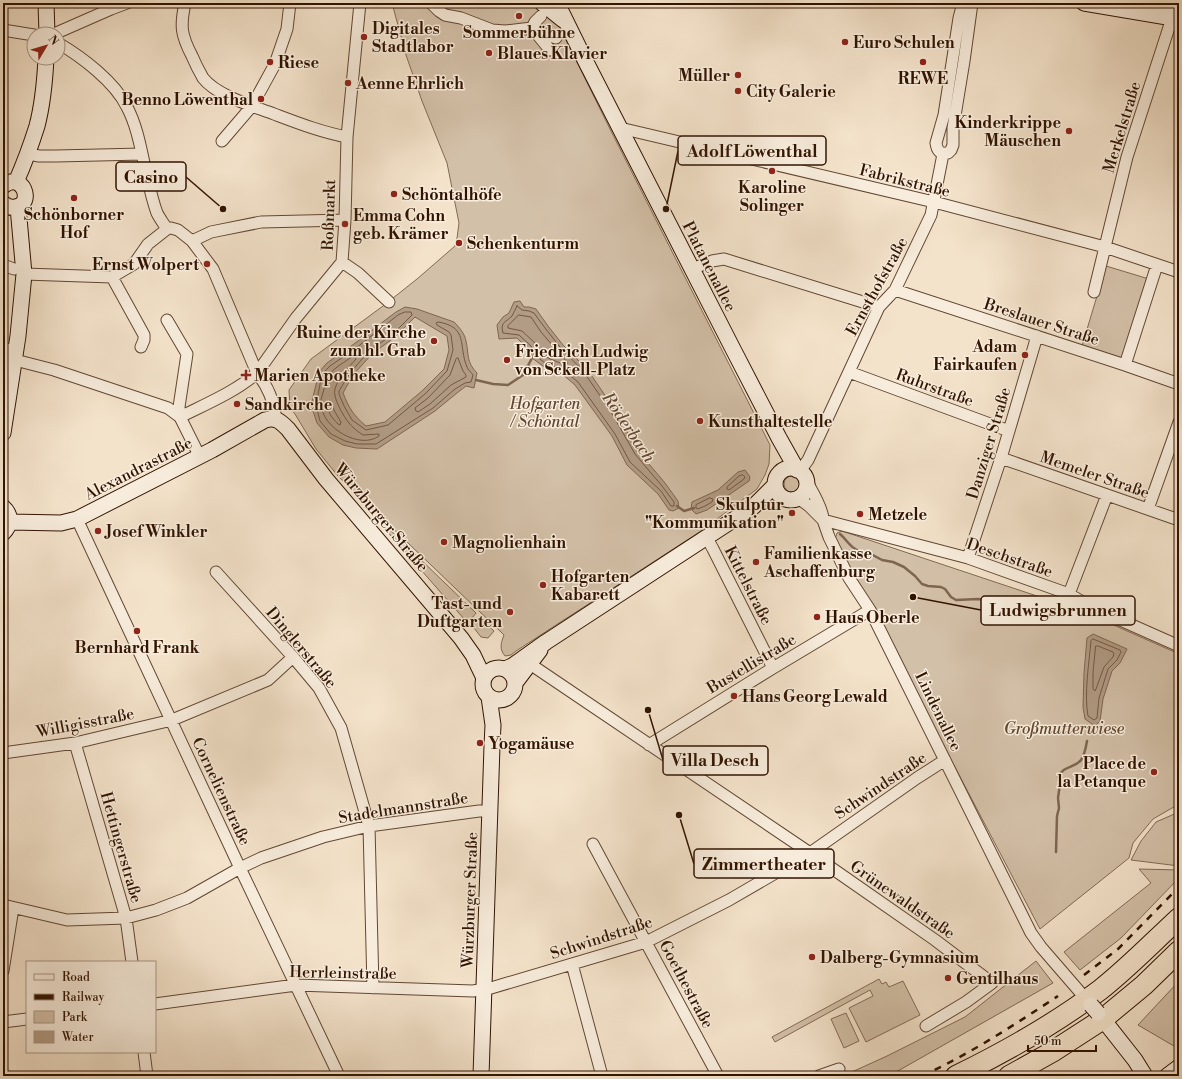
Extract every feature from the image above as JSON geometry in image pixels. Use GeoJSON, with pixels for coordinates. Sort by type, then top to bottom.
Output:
{"type":"FeatureCollection","features":[{"type":"Feature","properties":{"kind":"highway"},"geometry":{"type":"LineString","coordinates":[[1009,1076],[1052,1052],[1094,1009],[1122,972],[1179,918]]}},
{"type":"Feature","properties":{"kind":"highway"},"geometry":{"type":"LineString","coordinates":[[982,1076],[1037,1047],[1079,1020],[1134,977],[1179,934]]}},
{"type":"Feature","properties":{"kind":"highway"},"geometry":{"type":"LineString","coordinates":[[956,1076],[995,1057],[1067,1014],[1094,1009],[1144,985],[1179,951]]}},
{"type":"Feature","properties":{"kind":"main road"},"geometry":{"type":"LineString","coordinates":[[46,3],[47,26]]}},
{"type":"Feature","properties":{"kind":"main road","name":"Platanenallee"},"geometry":{"type":"LineString","coordinates":[[557,3],[566,24],[779,438],[802,474]]}},
{"type":"Feature","properties":{"kind":"main road"},"geometry":{"type":"LineString","coordinates":[[1084,3],[1177,15]]}},
{"type":"Feature","properties":{"kind":"main road"},"geometry":{"type":"LineString","coordinates":[[1148,3],[1177,15]]}},
{"type":"Feature","properties":{"kind":"main road"},"geometry":{"type":"LineString","coordinates":[[542,10],[566,24]]}},
{"type":"Feature","properties":{"kind":"main road"},"geometry":{"type":"LineString","coordinates":[[9,184],[28,154],[37,125],[40,113],[45,66]]}},
{"type":"Feature","properties":{"kind":"main road"},"geometry":{"type":"LineString","coordinates":[[3,433],[11,353],[19,330],[19,272],[7,206],[22,204],[26,194],[20,184],[9,184]]}},
{"type":"Feature","properties":{"kind":"main road","name":"Alexandrastraße"},"geometry":{"type":"LineString","coordinates":[[6,528],[61,523],[77,519],[200,457],[265,420],[276,419]]}},
{"type":"Feature","properties":{"kind":"main road","name":"Würzburger Straße"},"geometry":{"type":"LineString","coordinates":[[276,419],[288,429],[330,484],[461,638],[473,655],[484,678]]}},
{"type":"Feature","properties":{"kind":"main road"},"geometry":{"type":"LineString","coordinates":[[779,438],[777,444],[778,492],[791,498]]}},
{"type":"Feature","properties":{"kind":"main road"},"geometry":{"type":"LineString","coordinates":[[546,642],[515,683],[513,692],[510,696],[505,699],[497,700],[489,697],[484,690],[483,682],[487,673],[492,670],[512,666],[546,642],[753,507],[778,498],[791,498],[805,491],[807,487],[802,474],[790,468],[785,469],[753,507]]}},
{"type":"Feature","properties":{"kind":"main road"},"geometry":{"type":"LineString","coordinates":[[3,507],[8,512],[10,517],[6,528]]}},
{"type":"Feature","properties":{"kind":"main road","name":"Würzburger Straße"},"geometry":{"type":"LineString","coordinates":[[461,638],[501,669]]}},
{"type":"Feature","properties":{"kind":"main road"},"geometry":{"type":"LineString","coordinates":[[501,669],[512,675],[515,683]]}},
{"type":"Feature","properties":{"kind":"main road","name":"Würzburger Straße"},"geometry":{"type":"LineString","coordinates":[[481,1076],[493,725],[489,697]]}},
{"type":"Feature","properties":{"kind":"main road","name":"Würzburger Straße"},"geometry":{"type":"LineString","coordinates":[[493,725],[505,699]]}},
{"type":"Feature","properties":{"kind":"main road"},"geometry":{"type":"LineString","coordinates":[[1094,1009],[1135,1060],[1145,1076]]}},
{"type":"Feature","properties":{"kind":"main road"},"geometry":{"type":"LineString","coordinates":[[1167,1076],[1179,1067]]}},
{"type":"Feature","properties":{"kind":"street"},"geometry":{"type":"LineString","coordinates":[[66,28],[111,6],[127,3]]}},
{"type":"Feature","properties":{"kind":"street"},"geometry":{"type":"LineString","coordinates":[[185,3],[182,29],[188,48],[204,79],[213,87],[229,97],[252,106],[327,133],[347,137]]}},
{"type":"Feature","properties":{"kind":"street"},"geometry":{"type":"LineString","coordinates":[[222,142],[252,106],[275,64],[287,29],[290,3]]}},
{"type":"Feature","properties":{"kind":"street","name":"Roßmarkt"},"geometry":{"type":"LineString","coordinates":[[180,418],[222,396],[257,373],[296,318],[342,262],[345,220],[347,137],[360,3]]}},
{"type":"Feature","properties":{"kind":"street"},"geometry":{"type":"LineString","coordinates":[[431,3],[444,15],[461,18],[492,30],[534,30],[556,38]]}},
{"type":"Feature","properties":{"kind":"street"},"geometry":{"type":"LineString","coordinates":[[954,3],[959,18]]}},
{"type":"Feature","properties":{"kind":"street","name":"Ernsthofstraße"},"geometry":{"type":"LineString","coordinates":[[963,3],[959,18],[944,115],[936,143],[936,148],[943,154],[948,153],[953,145],[952,134],[972,3]]}},
{"type":"Feature","properties":{"kind":"street"},"geometry":{"type":"LineString","coordinates":[[542,10],[535,22],[534,30],[550,50]]}},
{"type":"Feature","properties":{"kind":"street","name":"Merkelstraße"},"geometry":{"type":"LineString","coordinates":[[1094,292],[1104,247],[1128,157],[1177,15]]}},
{"type":"Feature","properties":{"kind":"street"},"geometry":{"type":"LineString","coordinates":[[3,30],[26,34]]}},
{"type":"Feature","properties":{"kind":"street"},"geometry":{"type":"LineString","coordinates":[[66,48],[81,58],[114,88],[127,106],[135,126],[157,214],[167,229]]}},
{"type":"Feature","properties":{"kind":"street","name":"Fabrikstraße"},"geometry":{"type":"LineString","coordinates":[[620,128],[934,202],[1104,247],[1179,272]]}},
{"type":"Feature","properties":{"kind":"street"},"geometry":{"type":"LineString","coordinates":[[28,154],[39,156],[56,156],[142,154]]}},
{"type":"Feature","properties":{"kind":"street","name":"Ernsthofstraße"},"geometry":{"type":"LineString","coordinates":[[802,474],[879,307],[895,290],[931,215],[943,154]]}},
{"type":"Feature","properties":{"kind":"street"},"geometry":{"type":"LineString","coordinates":[[192,241],[211,232],[261,222],[345,220]]}},
{"type":"Feature","properties":{"kind":"street"},"geometry":{"type":"LineString","coordinates":[[3,266],[19,272],[112,277],[134,264],[148,244],[167,229],[171,228],[178,230],[192,241],[214,269],[257,373],[263,380],[272,397],[276,419]]}},
{"type":"Feature","properties":{"kind":"street"},"geometry":{"type":"LineString","coordinates":[[692,269],[712,261],[724,259],[879,307]]}},
{"type":"Feature","properties":{"kind":"street"},"geometry":{"type":"LineString","coordinates":[[342,262],[358,273],[389,302]]}},
{"type":"Feature","properties":{"kind":"street"},"geometry":{"type":"LineString","coordinates":[[1125,365],[1157,265]]}},
{"type":"Feature","properties":{"kind":"street"},"geometry":{"type":"LineString","coordinates":[[112,277],[144,335],[144,340],[141,347]]}},
{"type":"Feature","properties":{"kind":"street","name":"Breslauer Straße"},"geometry":{"type":"LineString","coordinates":[[895,290],[1179,384]]}},
{"type":"Feature","properties":{"kind":"street"},"geometry":{"type":"LineString","coordinates":[[167,320],[187,354],[179,407],[180,418],[200,457]]}},
{"type":"Feature","properties":{"kind":"street","name":"Danziger Straße"},"geometry":{"type":"LineString","coordinates":[[968,558],[1001,458],[1037,336]]}},
{"type":"Feature","properties":{"kind":"street"},"geometry":{"type":"LineString","coordinates":[[11,353],[54,370],[168,408],[180,418]]}},
{"type":"Feature","properties":{"kind":"street","name":"Ruhrstraße"},"geometry":{"type":"LineString","coordinates":[[849,372],[1009,431]]}},
{"type":"Feature","properties":{"kind":"street"},"geometry":{"type":"LineString","coordinates":[[1148,509],[1179,422]]}},
{"type":"Feature","properties":{"kind":"street","name":"Memeler Straße"},"geometry":{"type":"LineString","coordinates":[[1001,458],[1179,520]]}},
{"type":"Feature","properties":{"kind":"street"},"geometry":{"type":"LineString","coordinates":[[802,474],[818,502],[823,520]]}},
{"type":"Feature","properties":{"kind":"street"},"geometry":{"type":"LineString","coordinates":[[1069,594],[1107,495]]}},
{"type":"Feature","properties":{"kind":"street","name":"Lindenallee"},"geometry":{"type":"LineString","coordinates":[[791,498],[809,506],[823,520],[829,537],[849,578],[870,610],[1031,933],[1041,947],[1094,1009]]}},
{"type":"Feature","properties":{"kind":"street","name":"Cornelienstraße"},"geometry":{"type":"LineString","coordinates":[[77,519],[339,1076]]}},
{"type":"Feature","properties":{"kind":"street","name":"Deschstraße"},"geometry":{"type":"LineString","coordinates":[[823,520],[968,558],[1069,594],[1091,607],[1179,646]]}},
{"type":"Feature","properties":{"kind":"street","name":"Kittelstraße"},"geometry":{"type":"LineString","coordinates":[[707,538],[773,668]]}},
{"type":"Feature","properties":{"kind":"street","name":"Dinglerstraße"},"geometry":{"type":"LineString","coordinates":[[216,572],[319,688],[341,728],[369,826],[374,988]]}},
{"type":"Feature","properties":{"kind":"street","name":"Bustellistraße"},"geometry":{"type":"LineString","coordinates":[[649,744],[870,610]]}},
{"type":"Feature","properties":{"kind":"street","name":"Willigisstraße"},"geometry":{"type":"LineString","coordinates":[[3,752],[75,743],[172,720],[268,680],[293,657]]}},
{"type":"Feature","properties":{"kind":"street","name":"Grünewaldstraße"},"geometry":{"type":"LineString","coordinates":[[536,668],[810,853],[935,940],[992,983],[966,1002],[926,1026]]}},
{"type":"Feature","properties":{"kind":"street","name":"Hettingerstraße"},"geometry":{"type":"LineString","coordinates":[[75,743],[126,918],[132,961]]}},
{"type":"Feature","properties":{"kind":"street","name":"Schwindstraße"},"geometry":{"type":"LineString","coordinates":[[483,990],[646,942],[729,900],[810,853],[945,760]]}},
{"type":"Feature","properties":{"kind":"street","name":"Stadelmannstraße"},"geometry":{"type":"LineString","coordinates":[[8,906],[67,920],[126,918],[156,910],[187,898],[261,858],[323,837],[369,826],[491,811]]}},
{"type":"Feature","properties":{"kind":"street","name":"Goethestraße"},"geometry":{"type":"LineString","coordinates":[[593,844],[718,1076]]}},
{"type":"Feature","properties":{"kind":"street"},"geometry":{"type":"LineString","coordinates":[[3,971],[8,906]]}},
{"type":"Feature","properties":{"kind":"street"},"geometry":{"type":"LineString","coordinates":[[572,964],[602,1076]]}},
{"type":"Feature","properties":{"kind":"street","name":"Herrleinstraße"},"geometry":{"type":"LineString","coordinates":[[156,1004],[296,985],[473,992],[483,990]]}},
{"type":"Feature","properties":{"kind":"street"},"geometry":{"type":"LineString","coordinates":[[3,1022],[26,1019]]}},
{"type":"Feature","properties":{"kind":"street"},"geometry":{"type":"LineString","coordinates":[[144,1053],[147,1076]]}},
{"type":"Feature","properties":{"kind":"street"},"geometry":{"type":"LineString","coordinates":[[819,1076],[840,1069]]}},
{"type":"Feature","properties":{"kind":"green space","name":"Hofgarten / Schöntal"},"geometry":{"type":"Polygon","coordinates":[[[392,3],[538,3],[558,24],[770,445],[769,464],[757,489],[701,531],[511,655],[505,656],[502,651],[501,643],[504,635],[338,476],[316,449],[290,408],[289,390],[311,359],[383,306],[455,246],[459,223],[447,163],[422,101],[406,55],[392,3]]]}},
{"type":"Feature","properties":{"kind":"green space"},"geometry":{"type":"Polygon","coordinates":[[[1106,266],[1149,279],[1122,358],[1082,346],[1106,266]]]}},
{"type":"Feature","properties":{"kind":"green space"},"geometry":{"type":"Polygon","coordinates":[[[792,476],[799,481],[800,484],[795,491],[792,492],[785,487],[784,484],[789,477],[792,476]]]}},
{"type":"Feature","properties":{"kind":"green space"},"geometry":{"type":"Polygon","coordinates":[[[386,526],[476,613],[473,617],[465,620],[385,529],[386,526]]]}},
{"type":"Feature","properties":{"kind":"green space","name":"Großmutterwiese"},"geometry":{"type":"Polygon","coordinates":[[[842,531],[1082,611],[1179,654],[1179,804],[1153,819],[1133,843],[1129,858],[1040,929],[835,539],[837,533],[842,531]]]}},
{"type":"Feature","properties":{"kind":"green space"},"geometry":{"type":"Polygon","coordinates":[[[480,618],[494,631],[488,638],[481,637],[474,628],[474,624],[480,618]]]}},
{"type":"Feature","properties":{"kind":"green space"},"geometry":{"type":"Polygon","coordinates":[[[1179,812],[1179,866],[1131,860],[1141,841],[1156,822],[1179,812]]]}},
{"type":"Feature","properties":{"kind":"green space"},"geometry":{"type":"Polygon","coordinates":[[[1139,869],[1179,870],[1179,878],[1121,938],[1080,970],[1064,952],[1151,883],[1139,869]]]}},
{"type":"Feature","properties":{"kind":"green space"},"geometry":{"type":"Polygon","coordinates":[[[1036,961],[1053,983],[889,1076],[843,1076],[965,1017],[1036,961]]]}},
{"type":"Feature","properties":{"kind":"green space"},"geometry":{"type":"Polygon","coordinates":[[[879,979],[882,984],[886,982],[889,987],[903,981],[920,1015],[866,1042],[849,1008],[873,996],[870,990],[775,1042],[772,1037],[879,979]]]}},
{"type":"Feature","properties":{"kind":"green space"},"geometry":{"type":"Polygon","coordinates":[[[1179,981],[1179,1049],[1138,1025],[1179,981]]]}},
{"type":"Feature","properties":{"kind":"green space"},"geometry":{"type":"Polygon","coordinates":[[[846,1013],[859,1041],[844,1048],[831,1019],[846,1013]]]}},
{"type":"Feature","properties":{"kind":"water"},"geometry":{"type":"Polygon","coordinates":[[[520,301],[524,307],[536,309],[563,345],[587,369],[613,407],[638,451],[678,501],[679,508],[673,511],[669,510],[658,494],[627,465],[612,436],[575,385],[560,372],[543,366],[532,358],[528,349],[517,338],[499,339],[497,325],[503,317],[509,313],[514,302],[520,301]]]}},
{"type":"Feature","properties":{"kind":"water"},"geometry":{"type":"Polygon","coordinates":[[[405,307],[417,309],[454,322],[460,328],[464,336],[469,361],[477,373],[474,388],[466,386],[435,411],[377,449],[356,448],[343,445],[329,437],[317,423],[311,405],[319,372],[327,363],[405,307]],[[415,317],[395,337],[372,354],[353,375],[343,393],[349,407],[355,415],[366,426],[385,422],[422,391],[444,369],[449,350],[447,336],[415,317]]]}},
{"type":"Feature","properties":{"kind":"water"},"geometry":{"type":"Polygon","coordinates":[[[745,470],[750,477],[749,481],[707,510],[696,514],[691,509],[692,502],[718,490],[738,472],[745,470]]]}},
{"type":"Feature","properties":{"kind":"water"},"geometry":{"type":"Polygon","coordinates":[[[1093,634],[1127,649],[1120,663],[1112,671],[1103,699],[1100,721],[1095,726],[1085,719],[1083,707],[1087,638],[1093,634]]]}},
{"type":"Feature","properties":{"kind":"waterway","name":"Röderbach"},"geometry":{"type":"LineString","coordinates":[[476,380],[493,384],[508,385],[523,375],[532,358],[535,357]]}},
{"type":"Feature","properties":{"kind":"waterway","name":"Röderbach"},"geometry":{"type":"LineString","coordinates":[[677,506],[684,511],[694,508]]}},
{"type":"Feature","properties":{"kind":"waterway"},"geometry":{"type":"LineString","coordinates":[[840,534],[852,547],[857,550]]}},
{"type":"Feature","properties":{"kind":"waterway","name":"Röderbach"},"geometry":{"type":"LineString","coordinates":[[869,553],[882,560],[893,562],[904,567],[922,584],[945,589],[951,597],[956,600],[988,600],[991,601],[1000,611],[1013,615],[1022,616],[1040,611],[1051,614]]}},
{"type":"Feature","properties":{"kind":"waterway"},"geometry":{"type":"LineString","coordinates":[[1056,852],[1060,784],[1058,777],[1063,770],[1079,763],[1084,753],[1087,741]]}},
{"type":"Feature","properties":{"kind":"railway"},"geometry":{"type":"LineString","coordinates":[[1084,975],[1118,949],[1179,887]]}},
{"type":"Feature","properties":{"kind":"railway"},"geometry":{"type":"LineString","coordinates":[[922,1076],[975,1049],[1058,996]]}},
{"type":"Feature","properties":{"kind":"place","name":"Sommerbühne"},"geometry":{"type":"Point","coordinates":[519,16]}},
{"type":"Feature","properties":{"kind":"place","name":"Digitales Stadtlabor"},"geometry":{"type":"Point","coordinates":[364,37]}},
{"type":"Feature","properties":{"kind":"place","name":"Euro Schulen"},"geometry":{"type":"Point","coordinates":[845,42]}},
{"type":"Feature","properties":{"kind":"place","name":"Blaues Klavier"},"geometry":{"type":"Point","coordinates":[489,53]}},
{"type":"Feature","properties":{"kind":"place","name":"Riese"},"geometry":{"type":"Point","coordinates":[270,62]}},
{"type":"Feature","properties":{"kind":"place","name":"REWE"},"geometry":{"type":"Point","coordinates":[923,62]}},
{"type":"Feature","properties":{"kind":"place","name":"Müller"},"geometry":{"type":"Point","coordinates":[738,75]}},
{"type":"Feature","properties":{"kind":"place","name":"Aenne Ehrlich"},"geometry":{"type":"Point","coordinates":[348,83]}},
{"type":"Feature","properties":{"kind":"place","name":"City Galerie"},"geometry":{"type":"Point","coordinates":[738,91]}},
{"type":"Feature","properties":{"kind":"place","name":"Benno Löwenthal"},"geometry":{"type":"Point","coordinates":[261,99]}},
{"type":"Feature","properties":{"kind":"place","name":"Kinderkrippe Mäuschen"},"geometry":{"type":"Point","coordinates":[1069,131]}},
{"type":"Feature","properties":{"kind":"place","name":"Karoline Solinger"},"geometry":{"type":"Point","coordinates":[772,171]}},
{"type":"Feature","properties":{"kind":"place","name":"Schöntalhöfe"},"geometry":{"type":"Point","coordinates":[394,194]}},
{"type":"Feature","properties":{"kind":"place","name":"Schönborner Hof"},"geometry":{"type":"Point","coordinates":[74,198]}},
{"type":"Feature","properties":{"kind":"place","name":"Casino"},"geometry":{"type":"Point","coordinates":[223,209]}},
{"type":"Feature","properties":{"kind":"place","name":"Adolf Löwenthal"},"geometry":{"type":"Point","coordinates":[666,209]}},
{"type":"Feature","properties":{"kind":"place","name":"Emma Cohn geb. Krämer"},"geometry":{"type":"Point","coordinates":[345,224]}},
{"type":"Feature","properties":{"kind":"place","name":"Schenkenturm"},"geometry":{"type":"Point","coordinates":[459,243]}},
{"type":"Feature","properties":{"kind":"place","name":"Ernst Wolpert"},"geometry":{"type":"Point","coordinates":[207,264]}},
{"type":"Feature","properties":{"kind":"place","name":"Ruine der Kirche zum hl. Grab"},"geometry":{"type":"Point","coordinates":[434,341]}},
{"type":"Feature","properties":{"kind":"place","name":"Adam Fairkaufen"},"geometry":{"type":"Point","coordinates":[1025,355]}},
{"type":"Feature","properties":{"kind":"place","name":"Friedrich Ludwig von Sckell-Platz"},"geometry":{"type":"Point","coordinates":[507,360]}},
{"type":"Feature","properties":{"kind":"place","name":"Marien Apotheke"},"geometry":{"type":"Point","coordinates":[246,375]}},
{"type":"Feature","properties":{"kind":"place","name":"Sandkirche"},"geometry":{"type":"Point","coordinates":[237,404]}},
{"type":"Feature","properties":{"kind":"place","name":"Kunsthaltestelle"},"geometry":{"type":"Point","coordinates":[700,421]}},
{"type":"Feature","properties":{"kind":"place","name":"Skulptur \"Kommunikation\""},"geometry":{"type":"Point","coordinates":[792,513]}},
{"type":"Feature","properties":{"kind":"place","name":"Metzele"},"geometry":{"type":"Point","coordinates":[860,514]}},
{"type":"Feature","properties":{"kind":"place","name":"Josef Winkler"},"geometry":{"type":"Point","coordinates":[98,531]}},
{"type":"Feature","properties":{"kind":"place","name":"Magnolienhain"},"geometry":{"type":"Point","coordinates":[444,542]}},
{"type":"Feature","properties":{"kind":"place","name":"Familienkasse Aschaffenburg"},"geometry":{"type":"Point","coordinates":[756,562]}},
{"type":"Feature","properties":{"kind":"place","name":"Hofgarten Kabarett"},"geometry":{"type":"Point","coordinates":[543,585]}},
{"type":"Feature","properties":{"kind":"place","name":"Ludwigsbrunnen"},"geometry":{"type":"Point","coordinates":[913,597]}},
{"type":"Feature","properties":{"kind":"place","name":"Tast- und Duftgarten"},"geometry":{"type":"Point","coordinates":[510,612]}},
{"type":"Feature","properties":{"kind":"place","name":"Haus Oberle"},"geometry":{"type":"Point","coordinates":[817,617]}},
{"type":"Feature","properties":{"kind":"place","name":"Bernhard Frank"},"geometry":{"type":"Point","coordinates":[137,631]}},
{"type":"Feature","properties":{"kind":"place","name":"Hans Georg Lewald"},"geometry":{"type":"Point","coordinates":[734,696]}},
{"type":"Feature","properties":{"kind":"place","name":"Villa Desch"},"geometry":{"type":"Point","coordinates":[648,710]}},
{"type":"Feature","properties":{"kind":"place","name":"Yogamäuse"},"geometry":{"type":"Point","coordinates":[480,743]}},
{"type":"Feature","properties":{"kind":"place","name":"Place de la Petanque"},"geometry":{"type":"Point","coordinates":[1154,772]}},
{"type":"Feature","properties":{"kind":"place","name":"Zimmertheater"},"geometry":{"type":"Point","coordinates":[679,815]}},
{"type":"Feature","properties":{"kind":"place","name":"Dalberg-Gymnasium"},"geometry":{"type":"Point","coordinates":[812,957]}},
{"type":"Feature","properties":{"kind":"place","name":"Gentilhaus"},"geometry":{"type":"Point","coordinates":[948,978]}}]}
